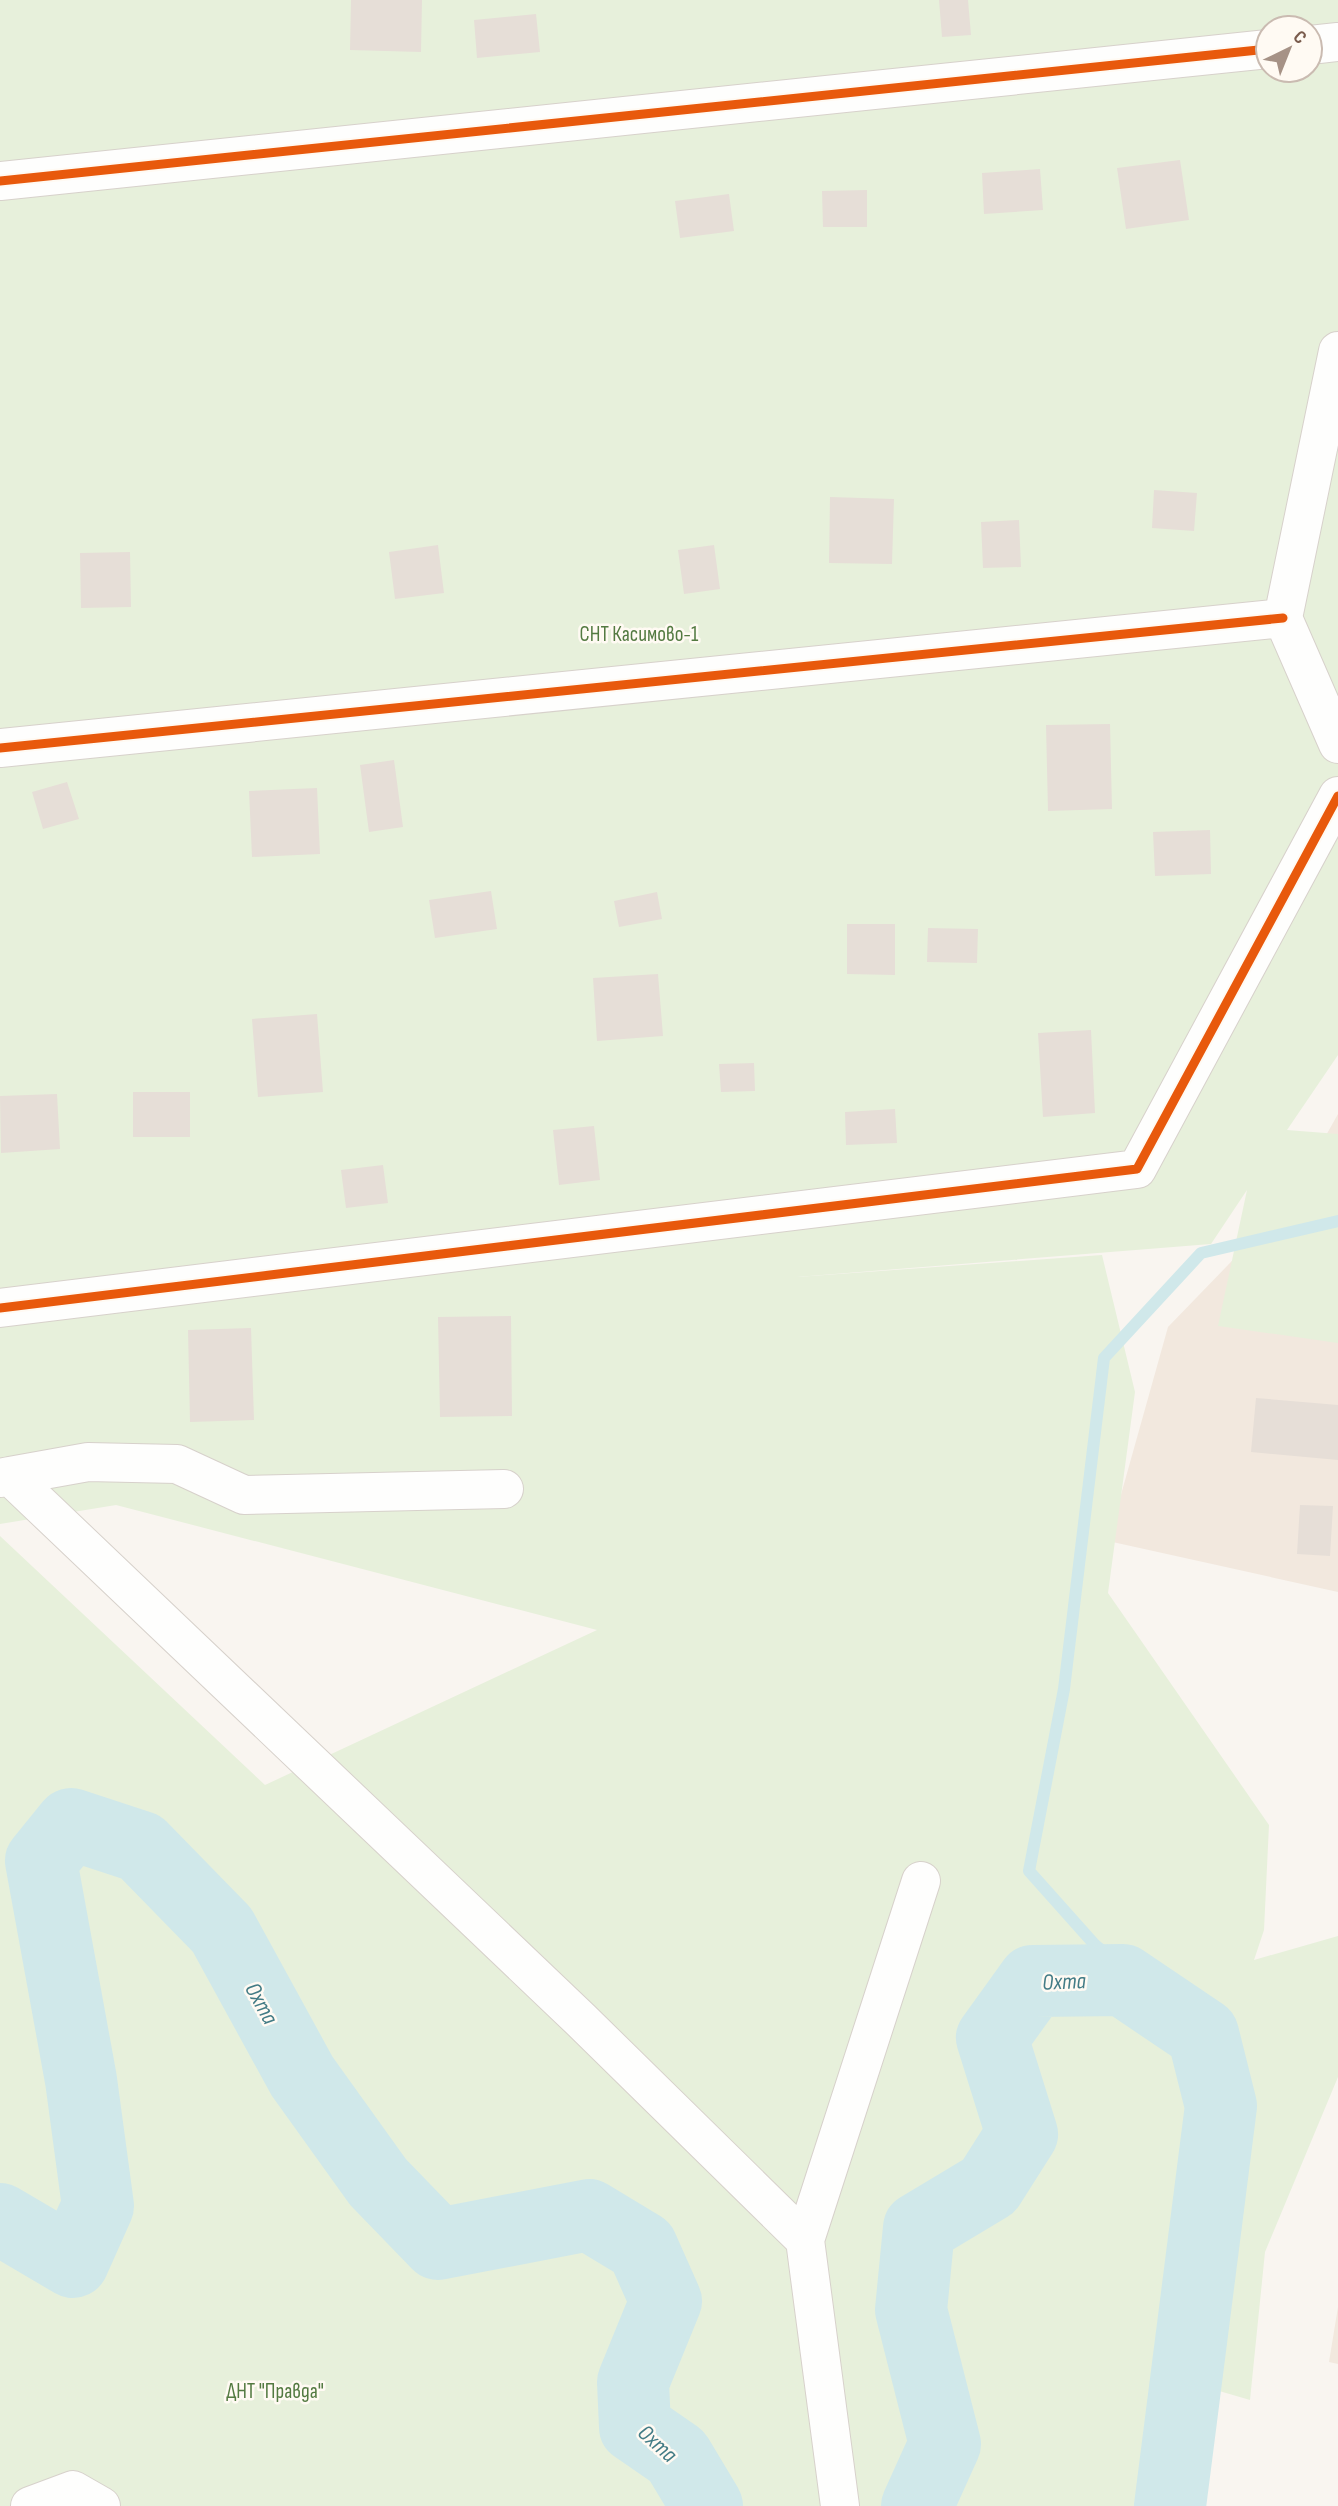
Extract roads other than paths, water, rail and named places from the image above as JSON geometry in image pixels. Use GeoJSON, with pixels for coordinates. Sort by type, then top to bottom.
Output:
{"type":"FeatureCollection","features":[{"type":"Feature","properties":{"kind":"street"},"geometry":{"type":"LineString","coordinates":[[0,181],[1254,50]]}},
{"type":"Feature","properties":{"kind":"street"},"geometry":{"type":"LineString","coordinates":[[1338,351],[1283,618],[1338,744]]}},
{"type":"Feature","properties":{"kind":"street"},"geometry":{"type":"LineString","coordinates":[[0,748],[1283,618]]}},
{"type":"Feature","properties":{"kind":"street"},"geometry":{"type":"LineString","coordinates":[[0,1308],[1137,1169],[1338,796]]}},
{"type":"Feature","properties":{"kind":"street"},"geometry":{"type":"LineString","coordinates":[[5,1477],[88,1462],[139,1463],[177,1464],[244,1495],[504,1489]]}},
{"type":"Feature","properties":{"kind":"street"},"geometry":{"type":"LineString","coordinates":[[5,1477],[581,2020],[805,2240]]}},
{"type":"Feature","properties":{"kind":"street"},"geometry":{"type":"LineString","coordinates":[[838,2495],[805,2240],[921,1881]]}},
{"type":"Feature","properties":{"kind":"street"},"geometry":{"type":"LineString","coordinates":[[30,2506],[73,2490],[101,2506]]}},
{"type":"Feature","properties":{"kind":"waterway"},"geometry":{"type":"LineString","coordinates":[[1203,2034],[1095,1945],[1029,1871],[1064,1689],[1104,1358],[1201,1253],[1338,1221]]}},
{"type":"Feature","properties":{"kind":"waterway","name":"Охта"},"geometry":{"type":"LineString","coordinates":[[0,2219],[73,2262],[98,2206],[81,2080],[41,1861],[71,1824],[141,1847],[222,1930],[302,2076],[378,2182],[438,2244],[589,2215],[642,2247],[666,2301],[633,2382],[635,2427],[677,2456],[707,2506]]}},
{"type":"Feature","properties":{"kind":"waterway","name":"Охта"},"geometry":{"type":"LineString","coordinates":[[917,2506],[945,2444],[911,2310],[919,2228],[989,2186],[1022,2134],[992,2038],[1033,1981],[1123,1980],[1203,2034],[1221,2106],[1170,2506]]}},
{"type":"Feature","properties":{"kind":"park label","name":"СНТ Касимово-1"},"geometry":{"type":"Point","coordinates":[639,634]}},
{"type":"Feature","properties":{"kind":"park label","name":"ДНТ \"Правда\""},"geometry":{"type":"Point","coordinates":[275,2391]}}]}
